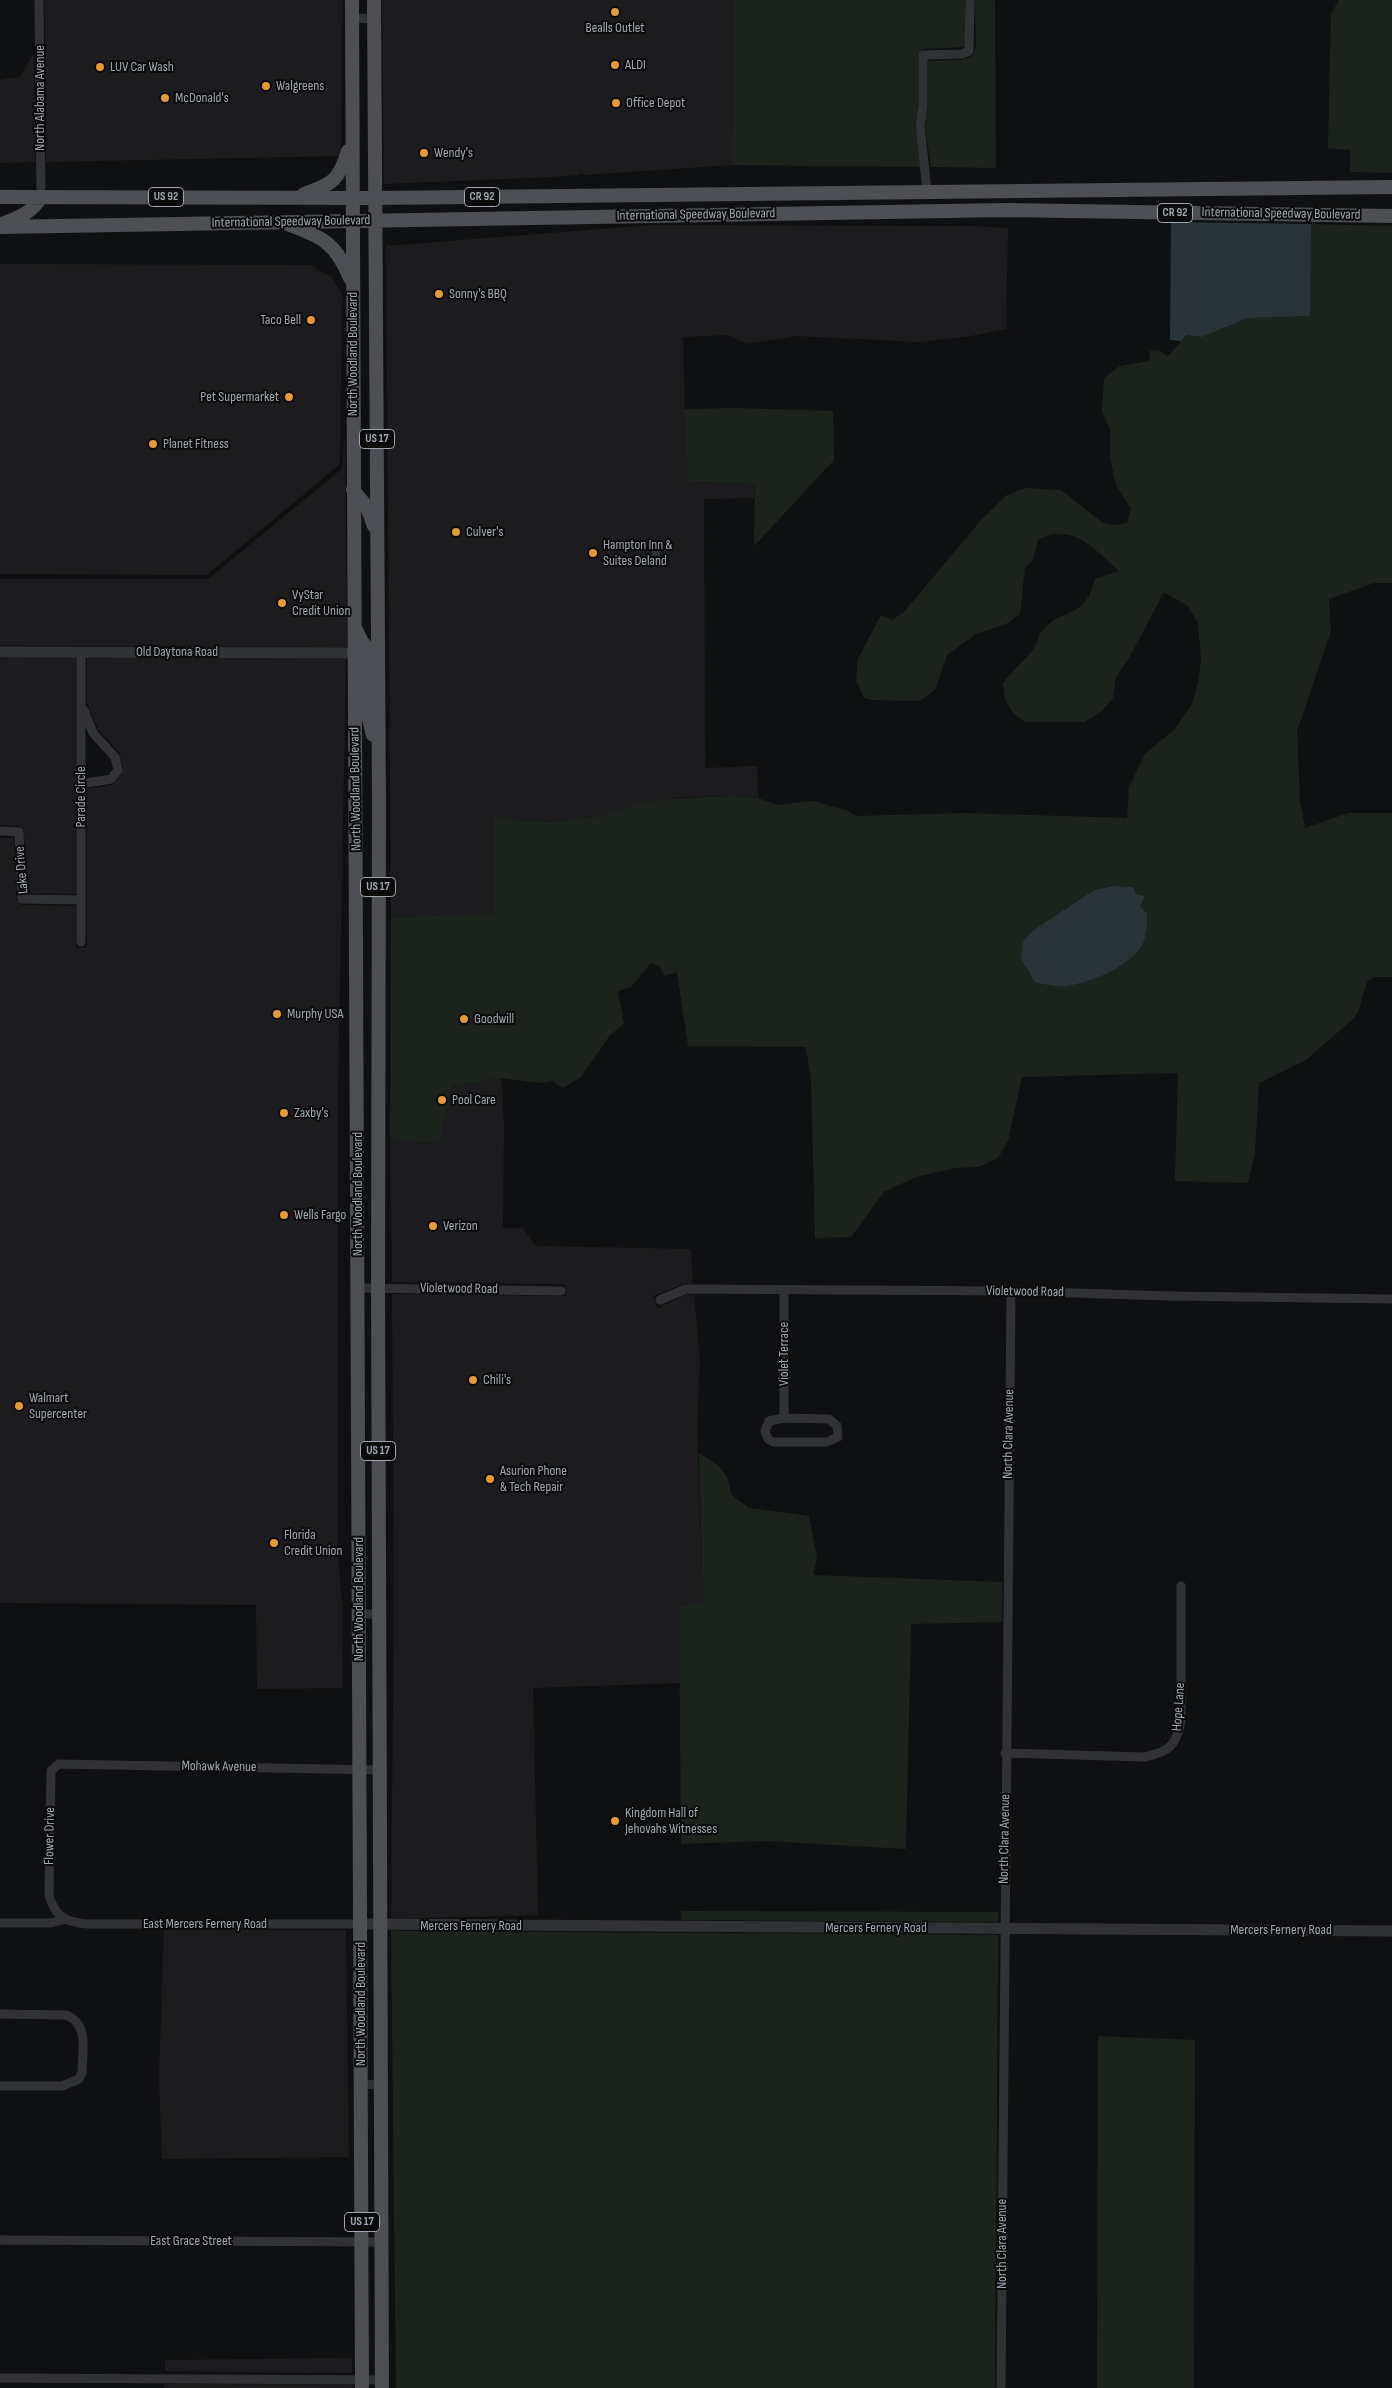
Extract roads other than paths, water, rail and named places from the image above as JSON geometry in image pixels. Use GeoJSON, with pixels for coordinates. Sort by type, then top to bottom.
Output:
{"type":"FeatureCollection","features":[{"type":"Feature","properties":{"kind":"main road","name":"North Woodland Boulevard"},"geometry":{"type":"LineString","coordinates":[[352,0],[354,653],[358,970],[362,2383]]}},
{"type":"Feature","properties":{"kind":"main road","name":"North Woodland Boulevard"},"geometry":{"type":"LineString","coordinates":[[374,0],[377,220],[379,760],[378,1288],[382,2384]]}},
{"type":"Feature","properties":{"kind":"main road","name":"US 92"},"geometry":{"type":"LineString","coordinates":[[292,197],[326,187],[334,181],[342,170],[351,141]]}},
{"type":"Feature","properties":{"kind":"main road","name":"International Speedway Boulevard"},"geometry":{"type":"LineString","coordinates":[[0,196],[473,198],[1341,186],[1392,187]]}},
{"type":"Feature","properties":{"kind":"main road"},"geometry":{"type":"LineString","coordinates":[[1005,210],[1007,190]]}},
{"type":"Feature","properties":{"kind":"main road"},"geometry":{"type":"LineString","coordinates":[[845,212],[846,192]]}},
{"type":"Feature","properties":{"kind":"main road"},"geometry":{"type":"LineString","coordinates":[[698,215],[704,195]]}},
{"type":"Feature","properties":{"kind":"main road"},"geometry":{"type":"LineString","coordinates":[[588,196],[598,216]]}},
{"type":"Feature","properties":{"kind":"main road"},"geometry":{"type":"LineString","coordinates":[[0,226],[22,217],[34,207],[41,197]]}},
{"type":"Feature","properties":{"kind":"main road"},"geometry":{"type":"LineString","coordinates":[[473,198],[473,219]]}},
{"type":"Feature","properties":{"kind":"main road","name":"International Speedway Boulevard"},"geometry":{"type":"LineString","coordinates":[[0,226],[1005,210],[1392,216]]}},
{"type":"Feature","properties":{"kind":"main road"},"geometry":{"type":"LineString","coordinates":[[279,221],[316,234],[330,244],[343,260],[353,286]]}},
{"type":"Feature","properties":{"kind":"main road"},"geometry":{"type":"LineString","coordinates":[[353,490],[368,507],[378,538]]}},
{"type":"Feature","properties":{"kind":"main road"},"geometry":{"type":"LineString","coordinates":[[354,624],[362,642],[378,659]]}},
{"type":"Feature","properties":{"kind":"main road"},"geometry":{"type":"LineString","coordinates":[[354,653],[364,662],[367,671],[368,715],[379,760]]}},
{"type":"Feature","properties":{"kind":"main road"},"geometry":{"type":"LineString","coordinates":[[357,936],[365,956],[370,962],[378,965]]}},
{"type":"Feature","properties":{"kind":"main road"},"geometry":{"type":"LineString","coordinates":[[358,970],[370,985],[378,1014]]}},
{"type":"Feature","properties":{"kind":"street","name":"North Alabama Avenue"},"geometry":{"type":"LineString","coordinates":[[39,0],[41,197]]}},
{"type":"Feature","properties":{"kind":"street"},"geometry":{"type":"LineString","coordinates":[[927,191],[920,126],[923,105],[923,55],[962,54],[969,51],[970,0]]}},
{"type":"Feature","properties":{"kind":"street"},"geometry":{"type":"LineString","coordinates":[[352,18],[374,19]]}},
{"type":"Feature","properties":{"kind":"street","name":"Old Daytona Road"},"geometry":{"type":"LineString","coordinates":[[0,652],[354,653]]}},
{"type":"Feature","properties":{"kind":"street","name":"Parade Circle"},"geometry":{"type":"LineString","coordinates":[[81,942],[82,652]]}},
{"type":"Feature","properties":{"kind":"street"},"geometry":{"type":"LineString","coordinates":[[82,704],[93,733],[115,756],[118,770],[111,779],[82,784]]}},
{"type":"Feature","properties":{"kind":"street","name":"Lake Drive"},"geometry":{"type":"LineString","coordinates":[[0,832],[19,832],[22,899],[81,900]]}},
{"type":"Feature","properties":{"kind":"street","name":"Violetwood Road"},"geometry":{"type":"LineString","coordinates":[[358,1288],[561,1290]]}},
{"type":"Feature","properties":{"kind":"street","name":"Violetwood Road"},"geometry":{"type":"LineString","coordinates":[[660,1300],[686,1289],[1011,1290],[1169,1296],[1392,1299]]}},
{"type":"Feature","properties":{"kind":"street","name":"Violet Terrace"},"geometry":{"type":"LineString","coordinates":[[784,1290],[784,1418]]}},
{"type":"Feature","properties":{"kind":"street","name":"North Clara Avenue"},"geometry":{"type":"LineString","coordinates":[[1001,2388],[1011,1290]]}},
{"type":"Feature","properties":{"kind":"street"},"geometry":{"type":"LineString","coordinates":[[784,1418],[829,1419],[837,1426],[838,1437],[827,1442],[773,1442],[768,1439],[765,1431],[769,1421],[784,1418]]}},
{"type":"Feature","properties":{"kind":"street","name":"Hope Lane"},"geometry":{"type":"LineString","coordinates":[[1006,1753],[1144,1757],[1159,1754],[1172,1746],[1178,1736],[1181,1721],[1181,1586]]}},
{"type":"Feature","properties":{"kind":"street"},"geometry":{"type":"LineString","coordinates":[[359,1614],[379,1614]]}},
{"type":"Feature","properties":{"kind":"street","name":"Mohawk Avenue"},"geometry":{"type":"LineString","coordinates":[[59,1764],[380,1770]]}},
{"type":"Feature","properties":{"kind":"street","name":"Flower Drive"},"geometry":{"type":"LineString","coordinates":[[54,1911],[49,1896],[51,1771],[59,1764]]}},
{"type":"Feature","properties":{"kind":"street","name":"East Mercers Fernery Road"},"geometry":{"type":"LineString","coordinates":[[54,1911],[71,1922],[88,1924],[360,1924]]}},
{"type":"Feature","properties":{"kind":"street"},"geometry":{"type":"LineString","coordinates":[[0,1923],[51,1923],[66,1919]]}},
{"type":"Feature","properties":{"kind":"street","name":"Mercers Fernery Road"},"geometry":{"type":"LineString","coordinates":[[360,1924],[1392,1931]]}},
{"type":"Feature","properties":{"kind":"street"},"geometry":{"type":"LineString","coordinates":[[0,2014],[66,2015],[74,2018],[83,2031],[82,2073],[78,2080],[62,2086],[0,2086]]}},
{"type":"Feature","properties":{"kind":"street"},"geometry":{"type":"LineString","coordinates":[[361,2084],[381,2085]]}},
{"type":"Feature","properties":{"kind":"street","name":"East Grace Street"},"geometry":{"type":"LineString","coordinates":[[0,2240],[382,2242]]}},
{"type":"Feature","properties":{"kind":"street"},"geometry":{"type":"LineString","coordinates":[[0,2378],[382,2384]]}},
{"type":"Feature","properties":{"kind":"place","name":"Bealls Outlet"},"geometry":{"type":"Point","coordinates":[615,12]}},
{"type":"Feature","properties":{"kind":"place","name":"ALDI"},"geometry":{"type":"Point","coordinates":[615,65]}},
{"type":"Feature","properties":{"kind":"place","name":"LUV Car Wash"},"geometry":{"type":"Point","coordinates":[100,67]}},
{"type":"Feature","properties":{"kind":"place","name":"Walgreens"},"geometry":{"type":"Point","coordinates":[266,86]}},
{"type":"Feature","properties":{"kind":"place","name":"McDonald's"},"geometry":{"type":"Point","coordinates":[165,98]}},
{"type":"Feature","properties":{"kind":"place","name":"Office Depot"},"geometry":{"type":"Point","coordinates":[616,103]}},
{"type":"Feature","properties":{"kind":"place","name":"Wendy's"},"geometry":{"type":"Point","coordinates":[424,153]}},
{"type":"Feature","properties":{"kind":"place","name":"Sonny's BBQ"},"geometry":{"type":"Point","coordinates":[439,294]}},
{"type":"Feature","properties":{"kind":"place","name":"Taco Bell"},"geometry":{"type":"Point","coordinates":[311,320]}},
{"type":"Feature","properties":{"kind":"place","name":"Pet Supermarket"},"geometry":{"type":"Point","coordinates":[289,397]}},
{"type":"Feature","properties":{"kind":"place","name":"Planet Fitness"},"geometry":{"type":"Point","coordinates":[153,444]}},
{"type":"Feature","properties":{"kind":"place","name":"Culver's"},"geometry":{"type":"Point","coordinates":[456,532]}},
{"type":"Feature","properties":{"kind":"place","name":"Hampton Inn & Suites Deland"},"geometry":{"type":"Point","coordinates":[593,553]}},
{"type":"Feature","properties":{"kind":"place","name":"VyStar Credit Union"},"geometry":{"type":"Point","coordinates":[282,603]}},
{"type":"Feature","properties":{"kind":"place","name":"Murphy USA"},"geometry":{"type":"Point","coordinates":[277,1014]}},
{"type":"Feature","properties":{"kind":"place","name":"Goodwill"},"geometry":{"type":"Point","coordinates":[464,1019]}},
{"type":"Feature","properties":{"kind":"place","name":"Pool Care"},"geometry":{"type":"Point","coordinates":[442,1100]}},
{"type":"Feature","properties":{"kind":"place","name":"Zaxby's"},"geometry":{"type":"Point","coordinates":[284,1113]}},
{"type":"Feature","properties":{"kind":"place","name":"Wells Fargo"},"geometry":{"type":"Point","coordinates":[284,1215]}},
{"type":"Feature","properties":{"kind":"place","name":"Verizon"},"geometry":{"type":"Point","coordinates":[433,1226]}},
{"type":"Feature","properties":{"kind":"place","name":"Chili's"},"geometry":{"type":"Point","coordinates":[473,1380]}},
{"type":"Feature","properties":{"kind":"place","name":"Walmart Supercenter"},"geometry":{"type":"Point","coordinates":[19,1406]}},
{"type":"Feature","properties":{"kind":"place","name":"Asurion Phone & Tech Repair"},"geometry":{"type":"Point","coordinates":[490,1479]}},
{"type":"Feature","properties":{"kind":"place","name":"Florida Credit Union"},"geometry":{"type":"Point","coordinates":[274,1543]}},
{"type":"Feature","properties":{"kind":"place","name":"Kingdom Hall of Jehovahs Witnesses"},"geometry":{"type":"Point","coordinates":[615,1821]}}]}
